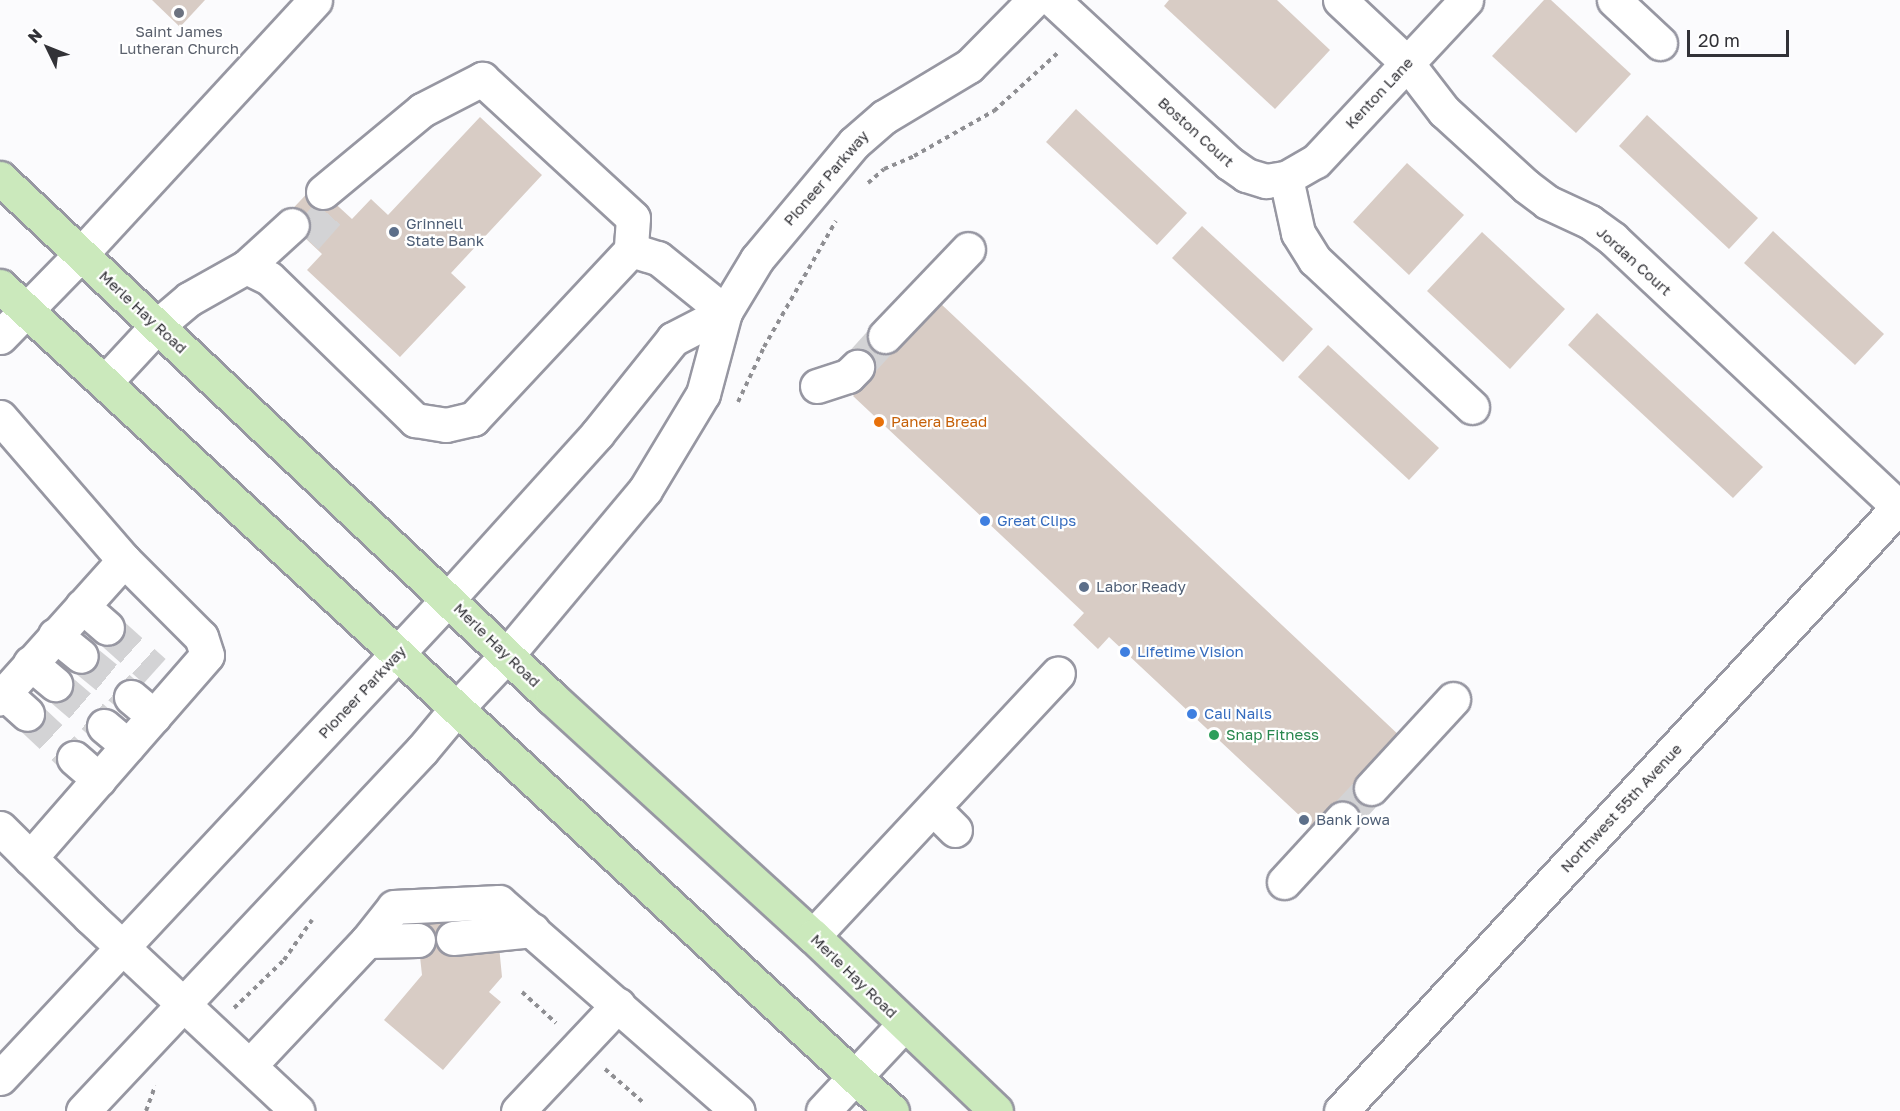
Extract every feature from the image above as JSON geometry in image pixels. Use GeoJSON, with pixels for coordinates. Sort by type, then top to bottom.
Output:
{"type":"FeatureCollection","features":[{"type":"Feature","properties":{"kind":"main road","name":"Merle Hay Road"},"geometry":{"type":"LineString","coordinates":[[0,178],[507,655],[813,936],[996,1111]]}},
{"type":"Feature","properties":{"kind":"main road"},"geometry":{"type":"LineString","coordinates":[[0,286],[347,604],[397,654],[892,1111]]}},
{"type":"Feature","properties":{"kind":"street"},"geometry":{"type":"LineString","coordinates":[[0,337],[81,254],[315,0]]}},
{"type":"Feature","properties":{"kind":"street","name":"Pioneer Parkway"},"geometry":{"type":"LineString","coordinates":[[83,1111],[422,750],[457,708],[507,655],[645,490],[703,394],[724,312],[757,259],[854,143],[884,117],[969,66],[1034,0]]}},
{"type":"Feature","properties":{"kind":"street","name":"Boston Court"},"geometry":{"type":"LineString","coordinates":[[1053,0],[1229,163],[1246,175],[1266,181],[1286,178]]}},
{"type":"Feature","properties":{"kind":"street","name":"Jordan Court"},"geometry":{"type":"LineString","coordinates":[[1340,0],[1407,63],[1444,111],[1526,186],[1547,202],[1590,222],[1613,239],[1899,506]]}},
{"type":"Feature","properties":{"kind":"street","name":"Kenton Lane"},"geometry":{"type":"LineString","coordinates":[[1286,178],[1316,161],[1466,0]]}},
{"type":"Feature","properties":{"kind":"street"},"geometry":{"type":"LineString","coordinates":[[1614,0],[1660,43]]}},
{"type":"Feature","properties":{"kind":"street"},"geometry":{"type":"LineString","coordinates":[[257,273],[415,420],[446,425],[473,419],[631,250],[633,218],[482,79],[422,110],[330,198]]}},
{"type":"Feature","properties":{"kind":"street"},"geometry":{"type":"LineString","coordinates":[[1286,178],[1298,233],[1310,255],[1472,407]]}},
{"type":"Feature","properties":{"kind":"street"},"geometry":{"type":"LineString","coordinates":[[105,382],[157,326],[189,299],[257,273],[299,232]]}},
{"type":"Feature","properties":{"kind":"street"},"geometry":{"type":"LineString","coordinates":[[885,336],[968,249]]}},
{"type":"Feature","properties":{"kind":"street"},"geometry":{"type":"LineString","coordinates":[[631,250],[658,258],[724,312]]}},
{"type":"Feature","properties":{"kind":"street","name":"Pioneer Parkway"},"geometry":{"type":"LineString","coordinates":[[0,1078],[449,598],[597,434],[673,339],[724,312]]}},
{"type":"Feature","properties":{"kind":"street"},"geometry":{"type":"LineString","coordinates":[[817,386],[848,376],[857,367]]}},
{"type":"Feature","properties":{"kind":"street"},"geometry":{"type":"LineString","coordinates":[[0,417],[124,560],[201,638],[207,654],[166,681],[116,736],[99,780],[30,858]]}},
{"type":"Feature","properties":{"kind":"street","name":"Northwest 55th Avenue"},"geometry":{"type":"LineString","coordinates":[[1341,1111],[1899,506]]}},
{"type":"Feature","properties":{"kind":"street"},"geometry":{"type":"LineString","coordinates":[[10,702],[30,663],[124,560]]}},
{"type":"Feature","properties":{"kind":"street"},"geometry":{"type":"LineString","coordinates":[[82,606],[107,628]]}},
{"type":"Feature","properties":{"kind":"street"},"geometry":{"type":"LineString","coordinates":[[55,635],[81,656]]}},
{"type":"Feature","properties":{"kind":"street"},"geometry":{"type":"LineString","coordinates":[[30,663],[55,684]]}},
{"type":"Feature","properties":{"kind":"street"},"geometry":{"type":"LineString","coordinates":[[813,936],[944,819],[1058,673]]}},
{"type":"Feature","properties":{"kind":"street"},"geometry":{"type":"LineString","coordinates":[[1371,788],[1453,699]]}},
{"type":"Feature","properties":{"kind":"street"},"geometry":{"type":"LineString","coordinates":[[74,758],[99,780]]}},
{"type":"Feature","properties":{"kind":"street"},"geometry":{"type":"LineString","coordinates":[[1284,882],[1342,819]]}},
{"type":"Feature","properties":{"kind":"street"},"geometry":{"type":"LineString","coordinates":[[0,828],[297,1111]]}},
{"type":"Feature","properties":{"kind":"street"},"geometry":{"type":"LineString","coordinates":[[250,1065],[367,941],[394,907],[499,902],[733,1109]]}},
{"type":"Feature","properties":{"kind":"street"},"geometry":{"type":"LineString","coordinates":[[453,938],[533,930]]}},
{"type":"Feature","properties":{"kind":"street"},"geometry":{"type":"LineString","coordinates":[[367,941],[418,940]]}},
{"type":"Feature","properties":{"kind":"street"},"geometry":{"type":"LineString","coordinates":[[518,1111],[618,1005]]}},
{"type":"Feature","properties":{"kind":"street"},"geometry":{"type":"LineString","coordinates":[[823,1111],[904,1024]]}},
{"type":"Feature","properties":{"kind":"path"},"geometry":{"type":"LineString","coordinates":[[861,189],[884,169],[914,156],[994,111],[1083,29]]}},
{"type":"Feature","properties":{"kind":"path"},"geometry":{"type":"LineString","coordinates":[[735,408],[764,347],[837,219]]}},
{"type":"Feature","properties":{"kind":"building","name":"Saint James Lutheran Church"},"geometry":{"type":"Polygon","coordinates":[[[152,0],[205,0],[180,27],[152,0]]]}},
{"type":"Feature","properties":{"kind":"building"},"geometry":{"type":"Polygon","coordinates":[[[1169,0],[1277,0],[1330,50],[1275,109],[1164,6],[1169,0]]]}},
{"type":"Feature","properties":{"kind":"building"},"geometry":{"type":"Polygon","coordinates":[[[1544,0],[1551,0],[1631,74],[1576,133],[1492,56],[1544,0]]]}},
{"type":"Feature","properties":{"kind":"building"},"geometry":{"type":"Polygon","coordinates":[[[1076,109],[1187,213],[1157,245],[1046,142],[1076,109]]]}},
{"type":"Feature","properties":{"kind":"building"},"geometry":{"type":"Polygon","coordinates":[[[1647,115],[1758,218],[1729,249],[1619,146],[1647,115]]]}},
{"type":"Feature","properties":{"kind":"building","name":"Grinnell State Bank"},"geometry":{"type":"Polygon","coordinates":[[[480,117],[542,175],[451,273],[466,287],[400,357],[307,270],[322,254],[284,218],[315,185],[352,219],[371,199],[388,215],[480,117]]]}},
{"type":"Feature","properties":{"kind":"building"},"geometry":{"type":"Polygon","coordinates":[[[1407,163],[1464,215],[1409,275],[1353,222],[1407,163]]]}},
{"type":"Feature","properties":{"kind":"building"},"geometry":{"type":"Polygon","coordinates":[[[1202,226],[1313,329],[1283,362],[1172,258],[1202,226]]]}},
{"type":"Feature","properties":{"kind":"building"},"geometry":{"type":"Polygon","coordinates":[[[1773,231],[1884,334],[1855,365],[1744,263],[1773,231]]]}},
{"type":"Feature","properties":{"kind":"building"},"geometry":{"type":"Polygon","coordinates":[[[1482,232],[1565,309],[1510,369],[1427,291],[1482,232]]]}},
{"type":"Feature","properties":{"kind":"building"},"geometry":{"type":"Polygon","coordinates":[[[940,303],[1402,738],[1380,797],[1352,828],[1316,831],[1109,637],[1098,649],[1073,625],[1084,613],[853,396],[870,379],[855,365],[883,335],[898,348],[940,303]]]}},
{"type":"Feature","properties":{"kind":"building"},"geometry":{"type":"Polygon","coordinates":[[[1597,313],[1763,467],[1733,498],[1568,345],[1597,313]]]}},
{"type":"Feature","properties":{"kind":"building"},"geometry":{"type":"Polygon","coordinates":[[[1328,345],[1439,448],[1409,480],[1298,377],[1328,345]]]}},
{"type":"Feature","properties":{"kind":"building"},"geometry":{"type":"Polygon","coordinates":[[[449,908],[454,952],[499,946],[502,977],[489,992],[501,1002],[443,1070],[384,1020],[422,975],[415,911],[449,908]]]}},
{"type":"Feature","properties":{"kind":"tunnel"},"geometry":{"type":"LineString","coordinates":[[306,238],[336,204]]}},
{"type":"Feature","properties":{"kind":"tunnel"},"geometry":{"type":"LineString","coordinates":[[857,367],[885,336]]}},
{"type":"Feature","properties":{"kind":"tunnel"},"geometry":{"type":"LineString","coordinates":[[107,628],[155,671]]}},
{"type":"Feature","properties":{"kind":"tunnel"},"geometry":{"type":"LineString","coordinates":[[81,656],[131,697]]}},
{"type":"Feature","properties":{"kind":"tunnel"},"geometry":{"type":"LineString","coordinates":[[55,684],[104,726]]}},
{"type":"Feature","properties":{"kind":"tunnel"},"geometry":{"type":"LineString","coordinates":[[27,714],[74,758]]}},
{"type":"Feature","properties":{"kind":"tunnel"},"geometry":{"type":"LineString","coordinates":[[1342,819],[1371,788]]}},
{"type":"Feature","properties":{"kind":"place","name":"Saint James Lutheran Church"},"geometry":{"type":"Point","coordinates":[179,13]}},
{"type":"Feature","properties":{"kind":"place","name":"Grinnell State Bank"},"geometry":{"type":"Point","coordinates":[394,232]}},
{"type":"Feature","properties":{"kind":"place","name":"Panera Bread"},"geometry":{"type":"Point","coordinates":[879,422]}},
{"type":"Feature","properties":{"kind":"place","name":"Great Clips"},"geometry":{"type":"Point","coordinates":[985,521]}},
{"type":"Feature","properties":{"kind":"place","name":"Labor Ready"},"geometry":{"type":"Point","coordinates":[1084,587]}},
{"type":"Feature","properties":{"kind":"place","name":"Lifetime Vision"},"geometry":{"type":"Point","coordinates":[1125,652]}},
{"type":"Feature","properties":{"kind":"place","name":"Cali Nails"},"geometry":{"type":"Point","coordinates":[1192,714]}},
{"type":"Feature","properties":{"kind":"place","name":"Snap Fitness"},"geometry":{"type":"Point","coordinates":[1214,735]}},
{"type":"Feature","properties":{"kind":"place","name":"Bank Iowa"},"geometry":{"type":"Point","coordinates":[1304,820]}}]}
